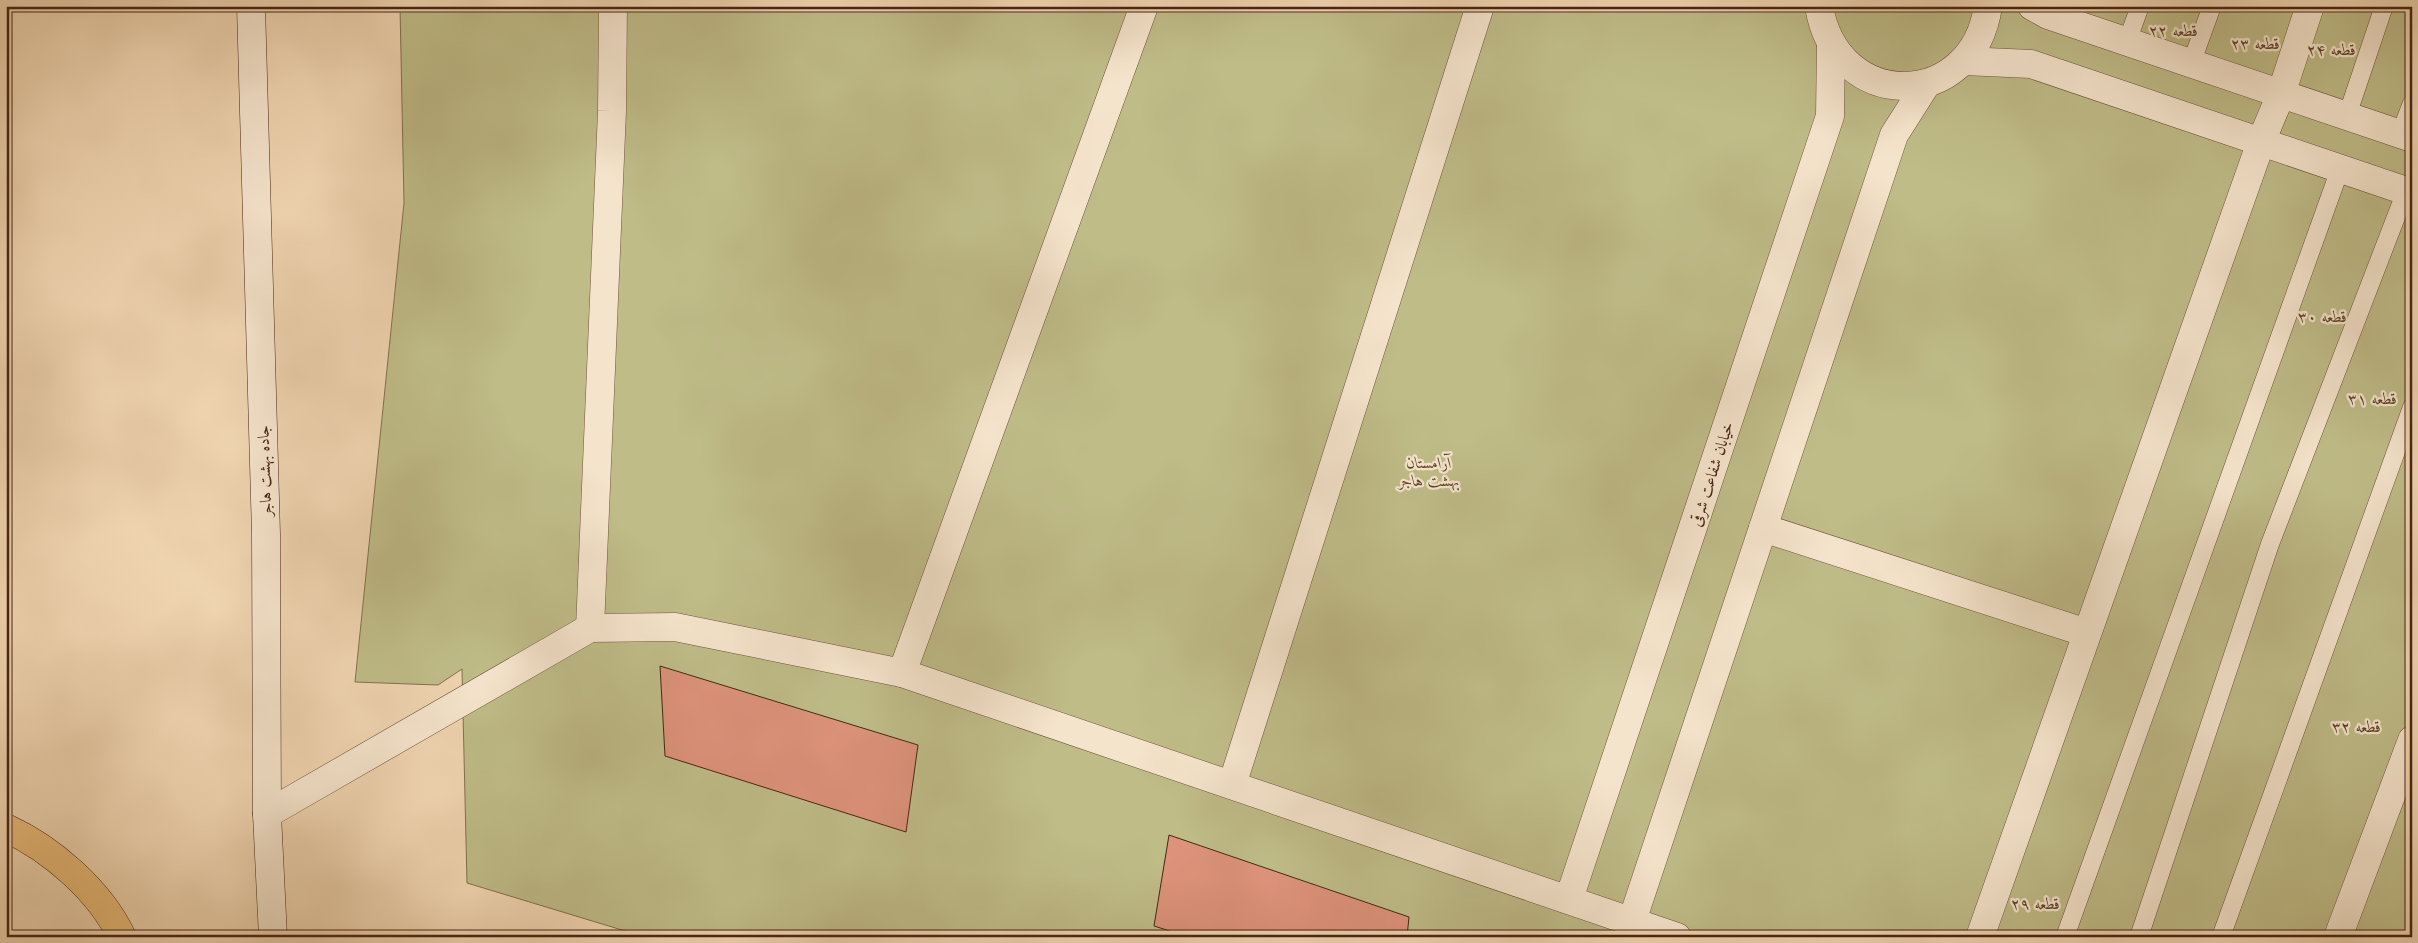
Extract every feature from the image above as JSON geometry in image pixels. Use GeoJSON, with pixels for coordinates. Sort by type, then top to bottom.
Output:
{"type":"FeatureCollection","features":[{"type":"Feature","properties":{"kind":"highway"},"geometry":{"type":"LineString","coordinates":[[6,828],[21,835],[65,865],[113,919],[122,937]]}},
{"type":"Feature","properties":{"kind":"street","name":"جاده بهشت هاجر"},"geometry":{"type":"LineString","coordinates":[[251,6],[266,534],[267,814],[273,937]]}},
{"type":"Feature","properties":{"kind":"street"},"geometry":{"type":"LineString","coordinates":[[590,628],[612,111],[613,6]]}},
{"type":"Feature","properties":{"kind":"street"},"geometry":{"type":"LineString","coordinates":[[902,673],[1144,6]]}},
{"type":"Feature","properties":{"kind":"street"},"geometry":{"type":"LineString","coordinates":[[1232,784],[1480,6]]}},
{"type":"Feature","properties":{"kind":"street"},"geometry":{"type":"LineString","coordinates":[[1803,6],[1824,25],[1845,62],[1869,78],[1883,84],[1904,86],[1927,83],[1947,74],[1964,61],[1977,43],[1985,22],[1988,6]]}},
{"type":"Feature","properties":{"kind":"street"},"geometry":{"type":"LineString","coordinates":[[2032,6],[2048,15],[2075,15],[2127,42],[2406,136]]}},
{"type":"Feature","properties":{"kind":"street"},"geometry":{"type":"LineString","coordinates":[[1980,937],[2260,142],[2281,94],[2310,6]]}},
{"type":"Feature","properties":{"kind":"street","name":"خیابان شفاعت شرقی"},"geometry":{"type":"LineString","coordinates":[[1569,900],[1830,116],[1824,25]]}},
{"type":"Feature","properties":{"kind":"street"},"geometry":{"type":"LineString","coordinates":[[1964,61],[2031,64],[2409,192]]}},
{"type":"Feature","properties":{"kind":"street"},"geometry":{"type":"LineString","coordinates":[[1632,921],[1894,135],[1927,83]]}},
{"type":"Feature","properties":{"kind":"street"},"geometry":{"type":"LineString","coordinates":[[1763,528],[2087,633]]}},
{"type":"Feature","properties":{"kind":"street"},"geometry":{"type":"LineString","coordinates":[[267,814],[590,628],[675,626],[902,673],[1678,937]]}},
{"type":"Feature","properties":{"kind":"street"},"geometry":{"type":"LineString","coordinates":[[2338,937],[2412,740]]}},
{"type":"Feature","properties":{"kind":"lane"},"geometry":{"type":"LineString","coordinates":[[2127,42],[2140,6]]}},
{"type":"Feature","properties":{"kind":"lane"},"geometry":{"type":"LineString","coordinates":[[2191,64],[2212,6]]}},
{"type":"Feature","properties":{"kind":"lane"},"geometry":{"type":"LineString","coordinates":[[2347,116],[2384,6]]}},
{"type":"Feature","properties":{"kind":"lane"},"geometry":{"type":"LineString","coordinates":[[2406,136],[2412,103]]}},
{"type":"Feature","properties":{"kind":"lane"},"geometry":{"type":"LineString","coordinates":[[2065,937],[2340,169]]}},
{"type":"Feature","properties":{"kind":"lane"},"geometry":{"type":"LineString","coordinates":[[2138,937],[2270,544],[2409,192]]}},
{"type":"Feature","properties":{"kind":"lane"},"geometry":{"type":"LineString","coordinates":[[2221,937],[2412,408]]}},
{"type":"Feature","properties":{"kind":"green space","name":"آرامستان بهشت هاجر"},"geometry":{"type":"Polygon","coordinates":[[[400,6],[2412,6],[2412,937],[645,937],[467,883],[462,669],[438,685],[355,682],[404,203],[400,6]]]}},
{"type":"Feature","properties":{"kind":"building"},"geometry":{"type":"Polygon","coordinates":[[[660,666],[918,745],[906,832],[665,756],[660,666]]]}},
{"type":"Feature","properties":{"kind":"building"},"geometry":{"type":"Polygon","coordinates":[[[1169,835],[1409,917],[1407,937],[1189,937],[1154,926],[1169,835]]]}},
{"type":"Feature","properties":{"kind":"park label","name":"قطعه ۲۲"},"geometry":{"type":"Point","coordinates":[2174,30]}},
{"type":"Feature","properties":{"kind":"park label","name":"قطعه ۲۳"},"geometry":{"type":"Point","coordinates":[2256,43]}},
{"type":"Feature","properties":{"kind":"park label","name":"قطعه ۲۴"},"geometry":{"type":"Point","coordinates":[2332,49]}},
{"type":"Feature","properties":{"kind":"park label","name":"قطعه ۳۰"},"geometry":{"type":"Point","coordinates":[2323,316]}},
{"type":"Feature","properties":{"kind":"park label","name":"قطعه ۳۱"},"geometry":{"type":"Point","coordinates":[2373,398]}},
{"type":"Feature","properties":{"kind":"park label","name":"قطعه ۳۲"},"geometry":{"type":"Point","coordinates":[2357,726]}},
{"type":"Feature","properties":{"kind":"park label","name":"قطعه ۲۹"},"geometry":{"type":"Point","coordinates":[2036,903]}}]}
